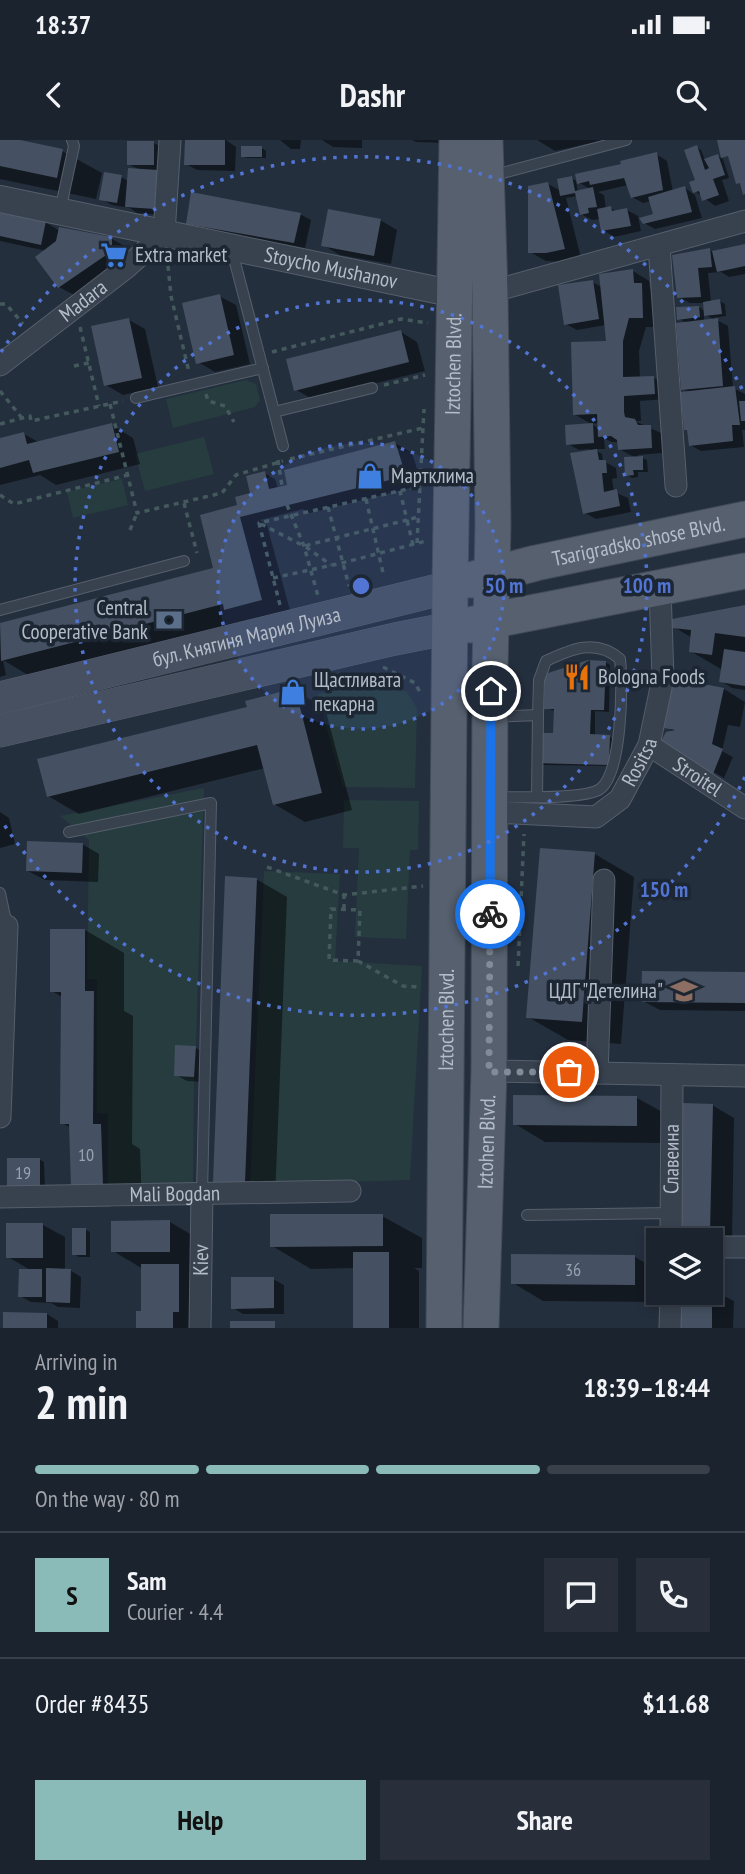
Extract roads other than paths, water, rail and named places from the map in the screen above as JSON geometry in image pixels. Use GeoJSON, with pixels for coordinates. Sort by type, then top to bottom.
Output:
{"type":"FeatureCollection","features":[{"type":"Feature","properties":{"kind":"main road","name":"Iztochen Blvd."},"geometry":{"type":"LineString","coordinates":[[444,1328],[450,587],[457,140]]}},
{"type":"Feature","properties":{"kind":"main road","name":"Iztochen Blvd."},"geometry":{"type":"LineString","coordinates":[[485,140],[490,292],[492,622]]}},
{"type":"Feature","properties":{"kind":"main road","name":"Tsarigradsko shose Blvd."},"geometry":{"type":"LineString","coordinates":[[492,574],[745,519]]}},
{"type":"Feature","properties":{"kind":"main road"},"geometry":{"type":"LineString","coordinates":[[492,622],[745,571]]}},
{"type":"Feature","properties":{"kind":"main road","name":"бул. Княгиня Мария Луиза"},"geometry":{"type":"LineString","coordinates":[[0,698],[450,587],[492,574]]}},
{"type":"Feature","properties":{"kind":"main road","name":"бул. Княгиня Мария Луиза"},"geometry":{"type":"LineString","coordinates":[[0,731],[395,639],[492,622]]}},
{"type":"Feature","properties":{"kind":"main road","name":"Iztohen Blvd."},"geometry":{"type":"LineString","coordinates":[[481,1328],[489,1072],[492,622]]}},
{"type":"Feature","properties":{"kind":"street"},"geometry":{"type":"LineString","coordinates":[[164,233],[170,140]]}},
{"type":"Feature","properties":{"kind":"street","name":"Stoycho Mushanov"},"geometry":{"type":"LineString","coordinates":[[0,198],[455,294]]}},
{"type":"Feature","properties":{"kind":"street"},"geometry":{"type":"LineString","coordinates":[[490,292],[745,221]]}},
{"type":"Feature","properties":{"kind":"street","name":"Madara"},"geometry":{"type":"LineString","coordinates":[[0,365],[126,268],[164,233]]}},
{"type":"Feature","properties":{"kind":"street"},"geometry":{"type":"LineString","coordinates":[[659,246],[676,486]]}},
{"type":"Feature","properties":{"kind":"street","name":"Rositsa"},"geometry":{"type":"LineString","coordinates":[[490,804],[596,817],[620,799],[649,745],[663,678],[660,589]]}},
{"type":"Feature","properties":{"kind":"street","name":"Stroitel"},"geometry":{"type":"LineString","coordinates":[[649,745],[745,808]]}},
{"type":"Feature","properties":{"kind":"street"},"geometry":{"type":"LineString","coordinates":[[597,1073],[604,880]]}},
{"type":"Feature","properties":{"kind":"street"},"geometry":{"type":"LineString","coordinates":[[0,1117],[3,926]]}},
{"type":"Feature","properties":{"kind":"street"},"geometry":{"type":"LineString","coordinates":[[489,1072],[745,1076]]}},
{"type":"Feature","properties":{"kind":"street","name":"Славеина"},"geometry":{"type":"LineString","coordinates":[[671,1228],[672,1076]]}},
{"type":"Feature","properties":{"kind":"street","name":"Mali Bogdan"},"geometry":{"type":"LineString","coordinates":[[0,1197],[350,1191]]}},
{"type":"Feature","properties":{"kind":"street","name":"Kiev"},"geometry":{"type":"LineString","coordinates":[[200,1328],[202,1193]]}},
{"type":"Feature","properties":{"kind":"street"},"geometry":{"type":"LineString","coordinates":[[723,1247],[745,1247]]}},
{"type":"Feature","properties":{"kind":"street"},"geometry":{"type":"LineString","coordinates":[[670,1328],[671,1305]]}},
{"type":"Feature","properties":{"kind":"lane"},"geometry":{"type":"LineString","coordinates":[[60,211],[74,146],[72,140]]}},
{"type":"Feature","properties":{"kind":"lane"},"geometry":{"type":"LineString","coordinates":[[485,178],[626,140]]}},
{"type":"Feature","properties":{"kind":"lane"},"geometry":{"type":"LineString","coordinates":[[232,248],[283,446]]}},
{"type":"Feature","properties":{"kind":"lane"},"geometry":{"type":"LineString","coordinates":[[136,398],[263,368]]}},
{"type":"Feature","properties":{"kind":"lane"},"geometry":{"type":"LineString","coordinates":[[274,412],[372,388]]}},
{"type":"Feature","properties":{"kind":"lane"},"geometry":{"type":"LineString","coordinates":[[0,610],[184,561]]}},
{"type":"Feature","properties":{"kind":"lane"},"geometry":{"type":"LineString","coordinates":[[490,804],[586,794],[599,790],[608,780],[615,758],[623,680],[620,659],[610,650],[591,646],[572,649],[546,661],[539,680],[537,797]]}},
{"type":"Feature","properties":{"kind":"lane"},"geometry":{"type":"LineString","coordinates":[[491,717],[538,715]]}},
{"type":"Feature","properties":{"kind":"lane"},"geometry":{"type":"LineString","coordinates":[[69,832],[211,803],[202,1193]]}},
{"type":"Feature","properties":{"kind":"lane"},"geometry":{"type":"LineString","coordinates":[[0,893],[3,926]]}},
{"type":"Feature","properties":{"kind":"lane"},"geometry":{"type":"LineString","coordinates":[[527,1215],[671,1213]]}},
{"type":"Feature","properties":{"kind":"place","name":"Extra market"},"geometry":{"type":"Point","coordinates":[114,255]}},
{"type":"Feature","properties":{"kind":"place","name":"Мартклима"},"geometry":{"type":"Point","coordinates":[370,476]}},
{"type":"Feature","properties":{"kind":"place","name":"Central Cooperative Bank"},"geometry":{"type":"Point","coordinates":[169,620]}},
{"type":"Feature","properties":{"kind":"place","name":"Bologna Foods"},"geometry":{"type":"Point","coordinates":[577,677]}},
{"type":"Feature","properties":{"kind":"place","name":"Щастливата пекарна"},"geometry":{"type":"Point","coordinates":[293,692]}},
{"type":"Feature","properties":{"kind":"place","name":"ЦДГ \"Детелина\""},"geometry":{"type":"Point","coordinates":[684,991]}}]}
